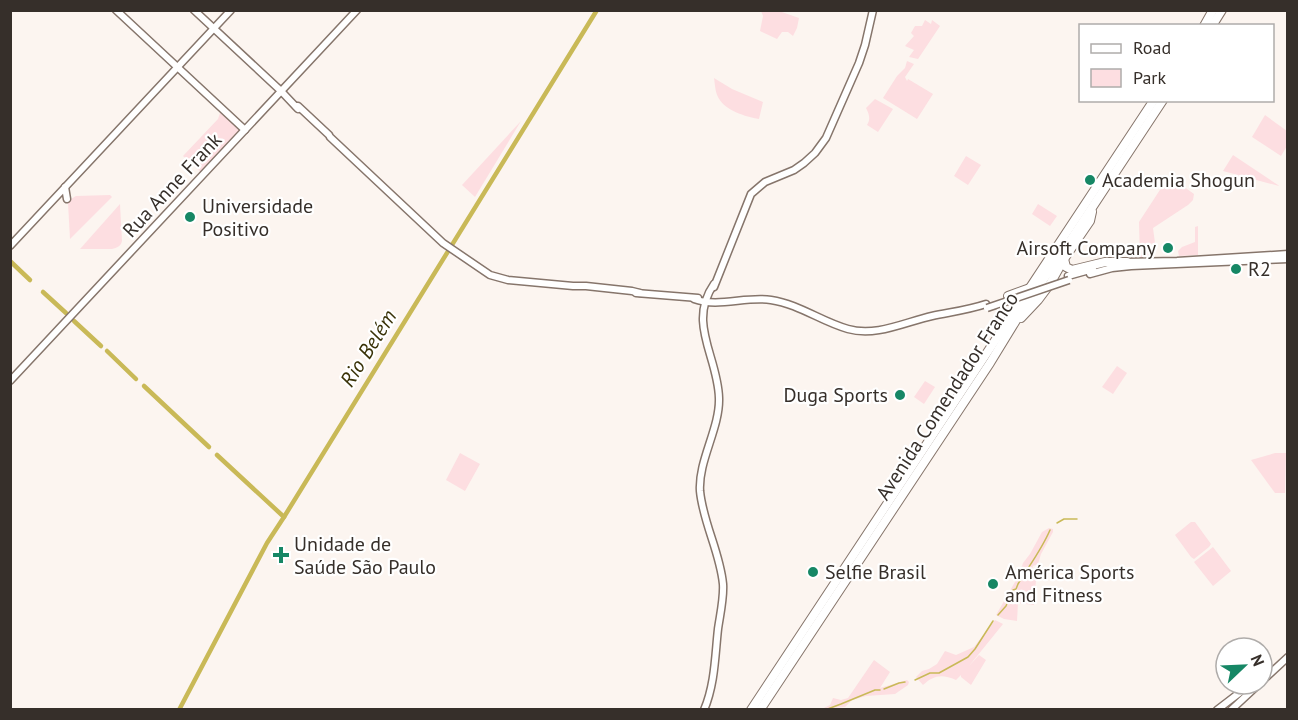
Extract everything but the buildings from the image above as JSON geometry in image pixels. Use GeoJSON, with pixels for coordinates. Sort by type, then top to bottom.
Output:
{"type":"FeatureCollection","features":[{"type":"Feature","properties":{"kind":"highway"},"geometry":{"type":"LineString","coordinates":[[1213,24],[1222,10]]}},
{"type":"Feature","properties":{"kind":"highway","name":"Avenida Comendador Franco"},"geometry":{"type":"LineString","coordinates":[[876,528],[1004,319],[1030,288],[1153,102]]}},
{"type":"Feature","properties":{"kind":"highway","name":"Avenida Comendador Franco"},"geometry":{"type":"LineString","coordinates":[[751,710],[809,629],[990,363],[1010,329],[1162,102]]}},
{"type":"Feature","properties":{"kind":"highway"},"geometry":{"type":"LineString","coordinates":[[1010,329],[1045,292],[1090,221],[1094,205]]}},
{"type":"Feature","properties":{"kind":"highway"},"geometry":{"type":"LineString","coordinates":[[1064,259],[1066,267],[1072,270],[1101,263],[1127,262]]}},
{"type":"Feature","properties":{"kind":"highway"},"geometry":{"type":"LineString","coordinates":[[1008,296],[1030,288]]}},
{"type":"Feature","properties":{"kind":"highway","name":"Avenida Comendador Franco"},"geometry":{"type":"LineString","coordinates":[[760,710],[809,629]]}},
{"type":"Feature","properties":{"kind":"main road"},"geometry":{"type":"LineString","coordinates":[[116,10],[245,130]]}},
{"type":"Feature","properties":{"kind":"main road"},"geometry":{"type":"LineString","coordinates":[[194,10],[327,136],[446,244],[487,273],[501,279],[694,299],[732,297],[770,300],[786,303],[839,326],[856,331],[873,331],[967,314],[1106,265],[1127,262],[1273,257],[1287,259]]}},
{"type":"Feature","properties":{"kind":"main road"},"geometry":{"type":"LineString","coordinates":[[10,246],[231,10]]}},
{"type":"Feature","properties":{"kind":"main road","name":"Rua Anne Frank"},"geometry":{"type":"LineString","coordinates":[[10,381],[357,10]]}},
{"type":"Feature","properties":{"kind":"main road"},"geometry":{"type":"LineString","coordinates":[[704,710],[711,687],[723,585],[700,491],[719,396],[704,334],[703,317],[746,204],[753,192],[765,182],[801,166],[823,142],[859,63],[873,10]]}},
{"type":"Feature","properties":{"kind":"main road"},"geometry":{"type":"LineString","coordinates":[[65,187],[67,200]]}},
{"type":"Feature","properties":{"kind":"main road"},"geometry":{"type":"LineString","coordinates":[[1068,278],[1125,266],[1273,257],[1287,254]]}},
{"type":"Feature","properties":{"kind":"main road"},"geometry":{"type":"LineString","coordinates":[[1274,667],[1287,657]]}},
{"type":"Feature","properties":{"kind":"main road"},"geometry":{"type":"LineString","coordinates":[[1274,670],[1287,657]]}},
{"type":"Feature","properties":{"kind":"main road"},"geometry":{"type":"LineString","coordinates":[[1217,710],[1235,696]]}},
{"type":"Feature","properties":{"kind":"main road"},"geometry":{"type":"LineString","coordinates":[[1231,710],[1246,696]]}},
{"type":"Feature","properties":{"kind":"green space"},"geometry":{"type":"Polygon","coordinates":[[[761,11],[779,11],[799,18],[793,36],[788,32],[782,32],[777,39],[760,31],[763,16],[761,11]]]}},
{"type":"Feature","properties":{"kind":"green space"},"geometry":{"type":"Polygon","coordinates":[[[925,20],[931,24],[932,20],[940,26],[918,59],[909,57],[914,50],[905,46],[914,36],[911,33],[915,26],[922,26],[925,20]]]}},
{"type":"Feature","properties":{"kind":"green space"},"geometry":{"type":"Polygon","coordinates":[[[907,61],[914,64],[905,77],[907,81],[908,79],[933,94],[917,119],[883,98],[905,68],[907,61]]]}},
{"type":"Feature","properties":{"kind":"green space"},"geometry":{"type":"Polygon","coordinates":[[[714,78],[732,89],[763,102],[759,119],[742,115],[725,106],[717,95],[714,78]]]}},
{"type":"Feature","properties":{"kind":"green space"},"geometry":{"type":"Polygon","coordinates":[[[875,99],[893,109],[878,132],[867,125],[869,116],[866,108],[875,99]]]}},
{"type":"Feature","properties":{"kind":"green space"},"geometry":{"type":"Polygon","coordinates":[[[220,113],[223,113],[241,130],[202,173],[183,156],[218,119],[220,113]]]}},
{"type":"Feature","properties":{"kind":"green space"},"geometry":{"type":"Polygon","coordinates":[[[1265,115],[1287,131],[1287,146],[1281,156],[1252,137],[1265,115]]]}},
{"type":"Feature","properties":{"kind":"green space"},"geometry":{"type":"Polygon","coordinates":[[[521,121],[475,197],[462,185],[521,121]]]}},
{"type":"Feature","properties":{"kind":"green space"},"geometry":{"type":"Polygon","coordinates":[[[1233,155],[1278,185],[1279,186],[1223,171],[1233,155]]]}},
{"type":"Feature","properties":{"kind":"green space"},"geometry":{"type":"Polygon","coordinates":[[[966,156],[981,165],[968,185],[954,176],[966,156]]]}},
{"type":"Feature","properties":{"kind":"green space"},"geometry":{"type":"Polygon","coordinates":[[[1169,176],[1194,194],[1193,200],[1153,228],[1155,243],[1150,244],[1151,258],[1140,259],[1139,222],[1169,176]]]}},
{"type":"Feature","properties":{"kind":"green space"},"geometry":{"type":"Polygon","coordinates":[[[110,195],[112,197],[70,239],[68,203],[71,199],[76,196],[110,195]]]}},
{"type":"Feature","properties":{"kind":"green space"},"geometry":{"type":"Polygon","coordinates":[[[120,204],[122,241],[120,245],[112,249],[80,249],[120,204]]]}},
{"type":"Feature","properties":{"kind":"green space"},"geometry":{"type":"Polygon","coordinates":[[[1038,204],[1057,216],[1050,226],[1032,214],[1038,204]]]}},
{"type":"Feature","properties":{"kind":"green space"},"geometry":{"type":"Polygon","coordinates":[[[1198,226],[1198,255],[1179,256],[1178,251],[1182,247],[1195,242],[1195,227],[1198,226]]]}},
{"type":"Feature","properties":{"kind":"green space"},"geometry":{"type":"Polygon","coordinates":[[[1117,366],[1127,373],[1113,394],[1102,387],[1117,366]]]}},
{"type":"Feature","properties":{"kind":"green space"},"geometry":{"type":"Polygon","coordinates":[[[925,381],[935,387],[924,404],[914,397],[925,381]]]}},
{"type":"Feature","properties":{"kind":"green space"},"geometry":{"type":"Polygon","coordinates":[[[460,453],[480,464],[465,491],[446,480],[460,453]]]}},
{"type":"Feature","properties":{"kind":"green space"},"geometry":{"type":"Polygon","coordinates":[[[1275,453],[1286,453],[1285,493],[1275,493],[1251,460],[1275,453]]]}},
{"type":"Feature","properties":{"kind":"green space"},"geometry":{"type":"Polygon","coordinates":[[[1191,522],[1195,522],[1211,544],[1194,559],[1175,535],[1191,522]]]}},
{"type":"Feature","properties":{"kind":"green space"},"geometry":{"type":"Polygon","coordinates":[[[1049,528],[1053,529],[1053,532],[1038,564],[1033,566],[1030,576],[1036,580],[1034,605],[1018,603],[1017,621],[996,615],[1019,575],[1023,563],[1042,532],[1049,528]]]}},
{"type":"Feature","properties":{"kind":"green space"},"geometry":{"type":"Polygon","coordinates":[[[1213,547],[1231,571],[1213,586],[1194,562],[1213,547]]]}},
{"type":"Feature","properties":{"kind":"green space"},"geometry":{"type":"Polygon","coordinates":[[[995,620],[1003,624],[969,666],[979,655],[986,660],[971,685],[961,675],[956,680],[942,676],[935,677],[923,685],[916,677],[922,671],[937,664],[945,651],[956,655],[974,647],[995,620]]]}},
{"type":"Feature","properties":{"kind":"green space"},"geometry":{"type":"Polygon","coordinates":[[[874,660],[890,672],[880,688],[907,680],[908,685],[895,694],[866,696],[852,700],[845,707],[822,709],[830,705],[833,698],[841,700],[848,698],[874,660]]]}},
{"type":"Feature","properties":{"kind":"waterway","name":"Rio Belém"},"geometry":{"type":"LineString","coordinates":[[179,710],[267,543],[597,10]]}},
{"type":"Feature","properties":{"kind":"waterway"},"geometry":{"type":"LineString","coordinates":[[10,261],[30,280]]}},
{"type":"Feature","properties":{"kind":"waterway"},"geometry":{"type":"LineString","coordinates":[[43,292],[66,313]]}},
{"type":"Feature","properties":{"kind":"waterway"},"geometry":{"type":"LineString","coordinates":[[74,321],[101,346]]}},
{"type":"Feature","properties":{"kind":"waterway"},"geometry":{"type":"LineString","coordinates":[[107,351],[136,379]]}},
{"type":"Feature","properties":{"kind":"waterway"},"geometry":{"type":"LineString","coordinates":[[144,386],[209,447]]}},
{"type":"Feature","properties":{"kind":"waterway"},"geometry":{"type":"LineString","coordinates":[[217,455],[284,517]]}},
{"type":"Feature","properties":{"kind":"waterway"},"geometry":{"type":"LineString","coordinates":[[1057,523],[1064,519],[1077,519]]}},
{"type":"Feature","properties":{"kind":"waterway"},"geometry":{"type":"LineString","coordinates":[[998,615],[1006,606],[1013,590],[1016,589],[1050,530]]}},
{"type":"Feature","properties":{"kind":"waterway"},"geometry":{"type":"LineString","coordinates":[[915,680],[930,673],[939,673],[968,657],[993,621]]}},
{"type":"Feature","properties":{"kind":"waterway"},"geometry":{"type":"LineString","coordinates":[[884,689],[905,682]]}},
{"type":"Feature","properties":{"kind":"waterway"},"geometry":{"type":"LineString","coordinates":[[825,710],[880,690]]}},
{"type":"Feature","properties":{"kind":"place","name":"Academia Shogun"},"geometry":{"type":"Point","coordinates":[1090,180]}},
{"type":"Feature","properties":{"kind":"place","name":"Universidade Positivo"},"geometry":{"type":"Point","coordinates":[190,217]}},
{"type":"Feature","properties":{"kind":"place","name":"Airsoft Company"},"geometry":{"type":"Point","coordinates":[1168,248]}},
{"type":"Feature","properties":{"kind":"place","name":"R2"},"geometry":{"type":"Point","coordinates":[1236,269]}},
{"type":"Feature","properties":{"kind":"place","name":"Duga Sports"},"geometry":{"type":"Point","coordinates":[900,395]}},
{"type":"Feature","properties":{"kind":"place","name":"Unidade de Saúde São Paulo"},"geometry":{"type":"Point","coordinates":[281,555]}},
{"type":"Feature","properties":{"kind":"place","name":"Selfie Brasil"},"geometry":{"type":"Point","coordinates":[813,572]}},
{"type":"Feature","properties":{"kind":"place","name":"América Sports and Fitness"},"geometry":{"type":"Point","coordinates":[993,584]}}]}
